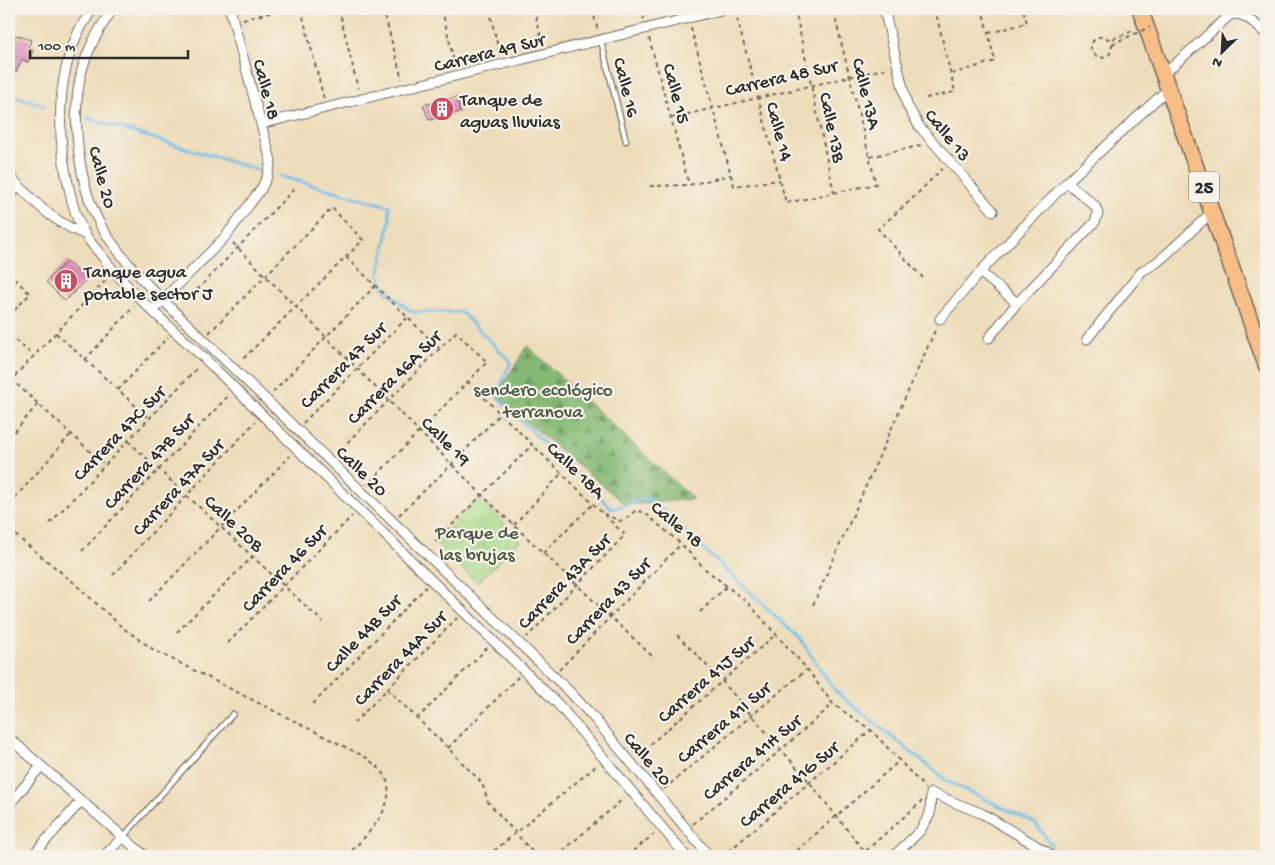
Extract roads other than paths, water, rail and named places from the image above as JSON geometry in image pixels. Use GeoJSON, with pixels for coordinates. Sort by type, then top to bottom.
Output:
{"type":"FeatureCollection","features":[{"type":"Feature","properties":{"kind":"highway","name":"25"},"geometry":{"type":"LineString","coordinates":[[1140,9],[1148,26],[1266,365]]}},
{"type":"Feature","properties":{"kind":"street","name":"Calle 20"},"geometry":{"type":"LineString","coordinates":[[92,9],[77,36],[67,67],[61,102],[60,135],[64,170],[72,202],[84,234],[114,272],[140,300],[205,359],[558,704],[686,856]]}},
{"type":"Feature","properties":{"kind":"street","name":"Calle 20"},"geometry":{"type":"LineString","coordinates":[[113,9],[93,40],[82,70],[77,136],[80,166],[88,197],[101,225],[121,254],[163,300],[203,339],[554,676],[593,717],[710,856]]}},
{"type":"Feature","properties":{"kind":"street","name":"Calle 18"},"geometry":{"type":"LineString","coordinates":[[163,300],[226,236],[261,189],[267,178],[271,161],[230,9]]}},
{"type":"Feature","properties":{"kind":"street","name":"Carrera 49 Sur"},"geometry":{"type":"LineString","coordinates":[[261,124],[725,9]]}},
{"type":"Feature","properties":{"kind":"street","name":"Calle 13"},"geometry":{"type":"LineString","coordinates":[[884,9],[907,106],[919,126],[993,211]]}},
{"type":"Feature","properties":{"kind":"street"},"geometry":{"type":"LineString","coordinates":[[940,319],[980,272],[1230,15],[1238,13],[1245,16],[1266,34]]}},
{"type":"Feature","properties":{"kind":"street","name":"Calle 20"},"geometry":{"type":"LineString","coordinates":[[9,175],[49,216],[67,227],[84,234]]}},
{"type":"Feature","properties":{"kind":"street"},"geometry":{"type":"LineString","coordinates":[[989,338],[1017,303],[1095,222],[1098,213],[1095,206],[1067,182]]}},
{"type":"Feature","properties":{"kind":"street"},"geometry":{"type":"LineString","coordinates":[[1088,339],[1142,271],[1163,257],[1212,212]]}},
{"type":"Feature","properties":{"kind":"street"},"geometry":{"type":"LineString","coordinates":[[980,272],[1017,303]]}},
{"type":"Feature","properties":{"kind":"street"},"geometry":{"type":"LineString","coordinates":[[152,311],[163,300]]}},
{"type":"Feature","properties":{"kind":"street"},"geometry":{"type":"LineString","coordinates":[[9,738],[145,856]]}},
{"type":"Feature","properties":{"kind":"street"},"geometry":{"type":"LineString","coordinates":[[9,805],[41,766]]}},
{"type":"Feature","properties":{"kind":"street"},"geometry":{"type":"LineString","coordinates":[[894,856],[920,832],[930,814],[930,793],[983,814],[1048,852],[1050,856]]}},
{"type":"Feature","properties":{"kind":"street"},"geometry":{"type":"LineString","coordinates":[[32,856],[81,801]]}},
{"type":"Feature","properties":{"kind":"street"},"geometry":{"type":"LineString","coordinates":[[104,856],[123,837]]}},
{"type":"Feature","properties":{"kind":"lane"},"geometry":{"type":"LineString","coordinates":[[1245,16],[1261,9]]}},
{"type":"Feature","properties":{"kind":"lane","name":"Calle 16"},"geometry":{"type":"LineString","coordinates":[[601,41],[626,141]]}},
{"type":"Feature","properties":{"kind":"lane"},"geometry":{"type":"LineString","coordinates":[[9,199],[21,188]]}},
{"type":"Feature","properties":{"kind":"lane"},"geometry":{"type":"LineString","coordinates":[[123,837],[233,714]]}},
{"type":"Feature","properties":{"kind":"waterway"},"geometry":{"type":"LineString","coordinates":[[9,95],[44,105]]}},
{"type":"Feature","properties":{"kind":"waterway"},"geometry":{"type":"LineString","coordinates":[[87,118],[261,171]]}},
{"type":"Feature","properties":{"kind":"waterway"},"geometry":{"type":"LineString","coordinates":[[280,176],[389,206],[390,221],[379,274],[384,289],[412,312],[461,312],[511,362],[496,396],[612,509],[649,498],[800,639],[836,692],[947,781],[1035,823],[1051,844],[1052,853]]}},
{"type":"Feature","properties":{"kind":"place","name":"Tanque de aguas lluvias"},"geometry":{"type":"Point","coordinates":[442,109]}},
{"type":"Feature","properties":{"kind":"place","name":"Tanque agua potable sector J"},"geometry":{"type":"Point","coordinates":[66,281]}},
{"type":"Feature","properties":{"kind":"park label","name":"sendero ecológico terranova"},"geometry":{"type":"Point","coordinates":[543,399]}},
{"type":"Feature","properties":{"kind":"park label","name":"Parque de las brujas"},"geometry":{"type":"Point","coordinates":[477,542]}}]}
